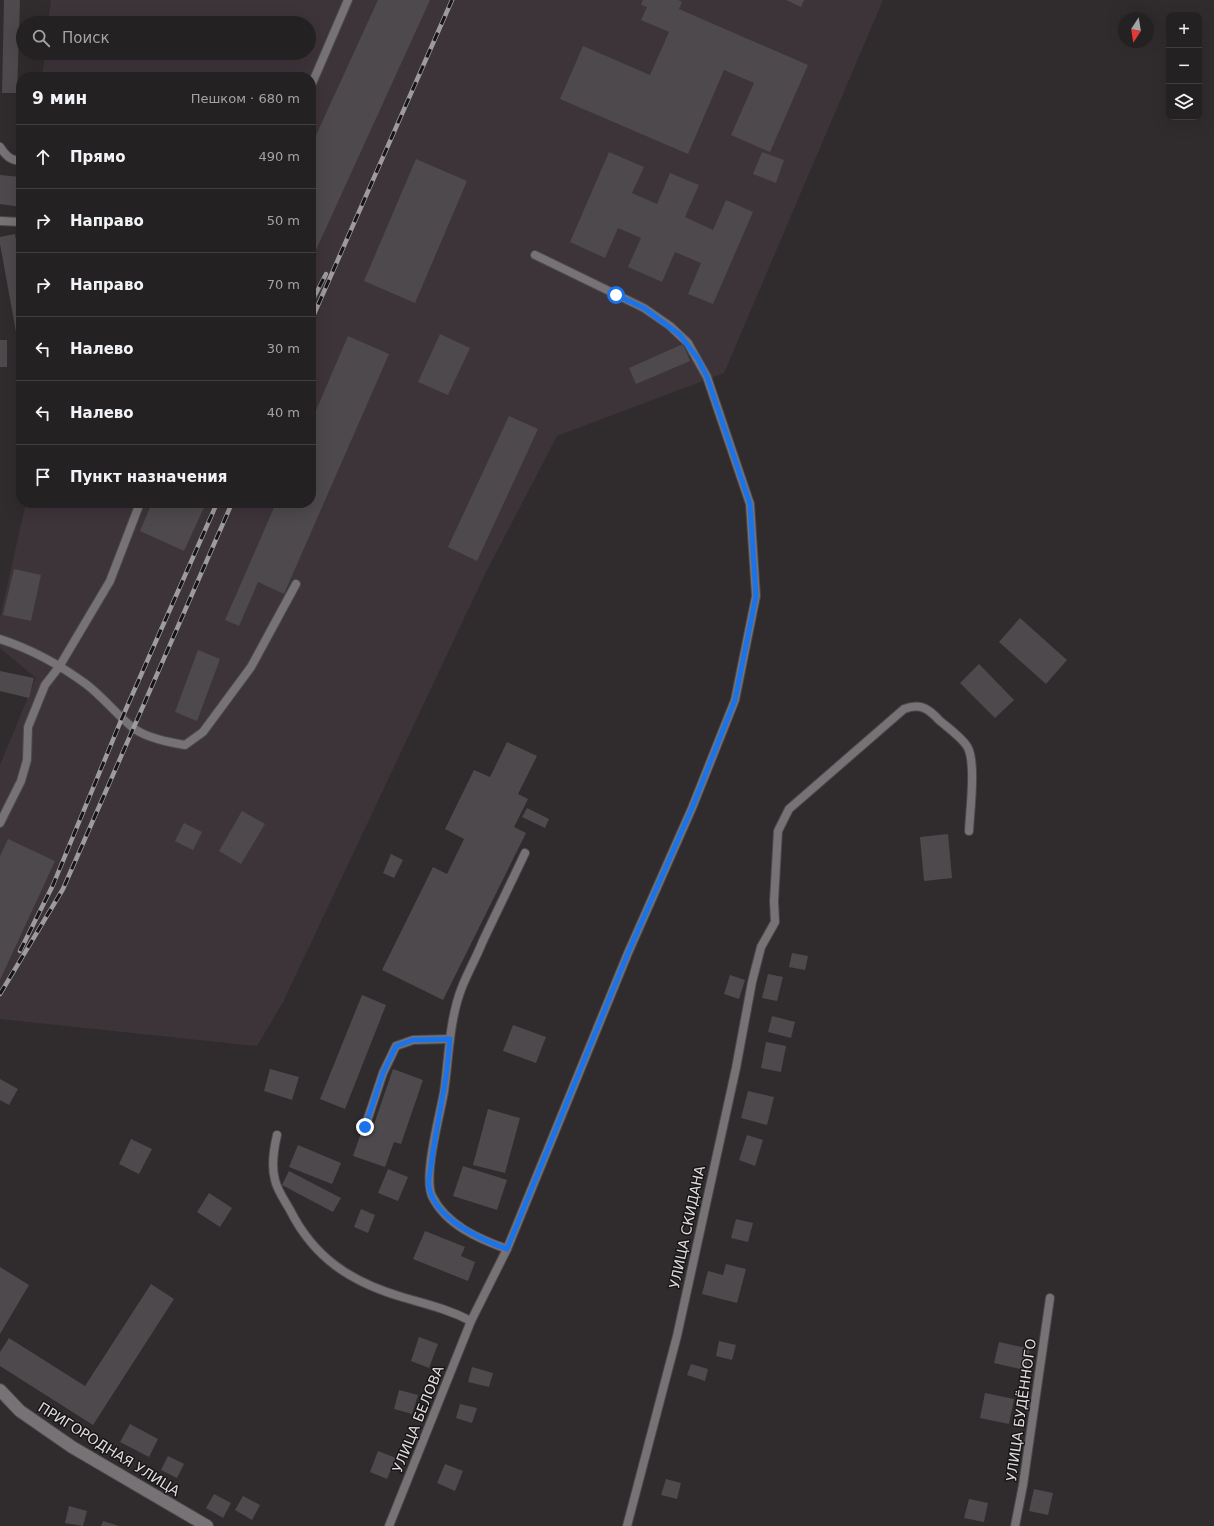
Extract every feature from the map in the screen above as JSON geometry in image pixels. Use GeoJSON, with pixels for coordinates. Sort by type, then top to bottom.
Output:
{"type":"FeatureCollection","features":[{"type":"Feature","properties":{"kind":"street","name":"ПРИГОРОДНАЯ УЛИЦА"},"geometry":{"type":"LineString","coordinates":[[0,1390],[20,1411],[72,1447],[207,1526]]}},
{"type":"Feature","properties":{"kind":"lane"},"geometry":{"type":"LineString","coordinates":[[316,74],[348,0]]}},
{"type":"Feature","properties":{"kind":"lane"},"geometry":{"type":"LineString","coordinates":[[0,147],[5,156],[16,161]]}},
{"type":"Feature","properties":{"kind":"lane"},"geometry":{"type":"LineString","coordinates":[[0,221],[16,222]]}},
{"type":"Feature","properties":{"kind":"lane","name":"УЛИЦА БЕЛОВА"},"geometry":{"type":"LineString","coordinates":[[389,1526],[470,1321],[507,1249],[628,953],[692,808],[735,700],[756,596],[750,504],[707,377],[688,343],[670,326],[644,308],[535,255]]}},
{"type":"Feature","properties":{"kind":"lane"},"geometry":{"type":"LineString","coordinates":[[0,822],[21,782],[27,760],[28,727],[44,685],[59,667],[110,581],[138,508]]}},
{"type":"Feature","properties":{"kind":"lane"},"geometry":{"type":"LineString","coordinates":[[0,639],[21,646],[59,667],[87,685],[134,729],[164,741],[185,745],[203,732],[251,667],[296,584]]}},
{"type":"Feature","properties":{"kind":"lane","name":"УЛИЦА СКИДАНА"},"geometry":{"type":"LineString","coordinates":[[627,1526],[676,1336],[736,1068],[752,982],[761,947],[775,922],[774,894],[778,831],[790,809],[904,709],[913,705],[922,706],[937,717],[968,747],[972,763],[969,831]]}},
{"type":"Feature","properties":{"kind":"lane"},"geometry":{"type":"LineString","coordinates":[[507,1249],[482,1240],[460,1227],[442,1212],[432,1196],[429,1186],[434,1136],[444,1092],[450,1039],[461,988],[525,853]]}},
{"type":"Feature","properties":{"kind":"lane"},"geometry":{"type":"LineString","coordinates":[[365,1127],[383,1073],[396,1046],[413,1040],[450,1039]]}},
{"type":"Feature","properties":{"kind":"lane"},"geometry":{"type":"LineString","coordinates":[[277,1135],[274,1151],[275,1180],[298,1226],[323,1256],[343,1273],[372,1286],[401,1297],[440,1307],[470,1321]]}},
{"type":"Feature","properties":{"kind":"lane","name":"УЛИЦА БУДЁННОГО"},"geometry":{"type":"LineString","coordinates":[[1015,1526],[1023,1485],[1050,1298]]}},
{"type":"Feature","properties":{"kind":"shaded area"},"geometry":{"type":"Polygon","coordinates":[[[51,0],[883,0],[724,373],[557,436],[485,574],[283,1002],[257,1046],[0,1019],[0,765],[36,678],[0,648],[0,618],[25,508],[316,508],[316,72],[43,72],[44,60],[316,60],[316,16],[49,16],[51,0]]]}},
{"type":"Feature","properties":{"kind":"building"},"geometry":{"type":"Polygon","coordinates":[[[4,0],[20,0],[19,16],[16,16],[16,60],[18,60],[18,72],[16,72],[16,93],[2,93],[4,0]]]}},
{"type":"Feature","properties":{"kind":"building"},"geometry":{"type":"Polygon","coordinates":[[[378,0],[430,0],[316,250],[316,135],[378,0]]]}},
{"type":"Feature","properties":{"kind":"building"},"geometry":{"type":"Polygon","coordinates":[[[643,0],[678,0],[682,2],[679,9],[808,65],[770,152],[731,135],[754,83],[724,70],[688,154],[560,99],[583,46],[650,75],[669,32],[641,20],[647,7],[641,5],[643,0]]]}},
{"type":"Feature","properties":{"kind":"building"},"geometry":{"type":"Polygon","coordinates":[[[786,0],[804,0],[801,7],[786,0]]]}},
{"type":"Feature","properties":{"kind":"building"},"geometry":{"type":"Polygon","coordinates":[[[609,152],[644,167],[632,193],[657,204],[670,173],[699,185],[685,217],[713,230],[726,200],[753,212],[713,304],[688,294],[701,263],[675,252],[662,282],[628,267],[641,238],[618,228],[605,258],[570,242],[609,152]]]}},
{"type":"Feature","properties":{"kind":"building"},"geometry":{"type":"Polygon","coordinates":[[[762,152],[784,160],[776,183],[753,174],[762,152]]]}},
{"type":"Feature","properties":{"kind":"building"},"geometry":{"type":"Polygon","coordinates":[[[416,159],[467,181],[415,303],[364,281],[416,159]]]}},
{"type":"Feature","properties":{"kind":"building"},"geometry":{"type":"Polygon","coordinates":[[[0,175],[16,177],[16,206],[0,204],[0,175]]]}},
{"type":"Feature","properties":{"kind":"building"},"geometry":{"type":"Polygon","coordinates":[[[15,234],[16,239],[16,332],[0,244],[0,237],[15,234]]]}},
{"type":"Feature","properties":{"kind":"building"},"geometry":{"type":"Polygon","coordinates":[[[440,334],[470,348],[448,395],[418,382],[440,334]]]}},
{"type":"Feature","properties":{"kind":"building"},"geometry":{"type":"Polygon","coordinates":[[[348,336],[389,354],[284,594],[258,582],[239,626],[225,620],[274,508],[316,508],[316,410],[348,336]]]}},
{"type":"Feature","properties":{"kind":"building"},"geometry":{"type":"Polygon","coordinates":[[[0,340],[7,340],[7,367],[0,367],[0,340]]]}},
{"type":"Feature","properties":{"kind":"building"},"geometry":{"type":"Polygon","coordinates":[[[683,344],[690,361],[636,384],[629,368],[683,344]]]}},
{"type":"Feature","properties":{"kind":"building"},"geometry":{"type":"Polygon","coordinates":[[[509,416],[538,429],[477,561],[448,547],[509,416]]]}},
{"type":"Feature","properties":{"kind":"building"},"geometry":{"type":"Polygon","coordinates":[[[150,508],[204,508],[184,551],[140,531],[150,508]]]}},
{"type":"Feature","properties":{"kind":"building"},"geometry":{"type":"Polygon","coordinates":[[[14,569],[41,575],[31,621],[3,615],[14,569]]]}},
{"type":"Feature","properties":{"kind":"building"},"geometry":{"type":"Polygon","coordinates":[[[1020,618],[1067,660],[1046,684],[999,642],[1020,618]]]}},
{"type":"Feature","properties":{"kind":"building"},"geometry":{"type":"Polygon","coordinates":[[[198,650],[220,659],[197,721],[175,712],[198,650]]]}},
{"type":"Feature","properties":{"kind":"building"},"geometry":{"type":"Polygon","coordinates":[[[979,664],[1014,700],[995,718],[960,683],[979,664]]]}},
{"type":"Feature","properties":{"kind":"building"},"geometry":{"type":"Polygon","coordinates":[[[0,671],[34,678],[29,698],[0,691],[0,671]]]}},
{"type":"Feature","properties":{"kind":"building"},"geometry":{"type":"Polygon","coordinates":[[[507,742],[537,756],[518,794],[528,799],[514,827],[526,833],[443,1000],[382,970],[433,867],[447,874],[464,839],[445,829],[474,770],[490,777],[507,742]]]}},
{"type":"Feature","properties":{"kind":"building"},"geometry":{"type":"Polygon","coordinates":[[[527,808],[549,819],[545,828],[522,817],[527,808]]]}},
{"type":"Feature","properties":{"kind":"building"},"geometry":{"type":"Polygon","coordinates":[[[242,811],[265,824],[241,864],[219,851],[242,811]]]}},
{"type":"Feature","properties":{"kind":"building"},"geometry":{"type":"Polygon","coordinates":[[[184,823],[202,832],[193,850],[175,841],[184,823]]]}},
{"type":"Feature","properties":{"kind":"building"},"geometry":{"type":"Polygon","coordinates":[[[948,834],[952,878],[924,881],[920,837],[948,834]]]}},
{"type":"Feature","properties":{"kind":"building"},"geometry":{"type":"Polygon","coordinates":[[[8,839],[55,861],[0,980],[0,856],[8,839]]]}},
{"type":"Feature","properties":{"kind":"building"},"geometry":{"type":"Polygon","coordinates":[[[391,854],[403,860],[394,878],[383,873],[391,854]]]}},
{"type":"Feature","properties":{"kind":"building"},"geometry":{"type":"Polygon","coordinates":[[[792,953],[808,956],[805,970],[789,967],[792,953]]]}},
{"type":"Feature","properties":{"kind":"building"},"geometry":{"type":"Polygon","coordinates":[[[768,974],[783,977],[777,1001],[762,998],[768,974]]]}},
{"type":"Feature","properties":{"kind":"building"},"geometry":{"type":"Polygon","coordinates":[[[730,975],[745,980],[739,999],[724,994],[730,975]]]}},
{"type":"Feature","properties":{"kind":"building"},"geometry":{"type":"Polygon","coordinates":[[[362,995],[386,1005],[345,1109],[320,1099],[362,995]]]}},
{"type":"Feature","properties":{"kind":"building"},"geometry":{"type":"Polygon","coordinates":[[[772,1016],[795,1022],[791,1038],[768,1032],[772,1016]]]}},
{"type":"Feature","properties":{"kind":"building"},"geometry":{"type":"Polygon","coordinates":[[[513,1025],[546,1037],[536,1063],[503,1051],[513,1025]]]}},
{"type":"Feature","properties":{"kind":"building"},"geometry":{"type":"Polygon","coordinates":[[[766,1042],[786,1046],[781,1072],[761,1068],[766,1042]]]}},
{"type":"Feature","properties":{"kind":"building"},"geometry":{"type":"Polygon","coordinates":[[[270,1069],[299,1077],[292,1100],[264,1091],[270,1069]]]}},
{"type":"Feature","properties":{"kind":"building"},"geometry":{"type":"Polygon","coordinates":[[[393,1069],[423,1080],[401,1144],[394,1142],[385,1167],[353,1156],[363,1127],[372,1130],[393,1069]]]}},
{"type":"Feature","properties":{"kind":"building"},"geometry":{"type":"Polygon","coordinates":[[[0,1079],[18,1089],[9,1105],[0,1100],[0,1079]]]}},
{"type":"Feature","properties":{"kind":"building"},"geometry":{"type":"Polygon","coordinates":[[[748,1091],[774,1097],[767,1125],[741,1118],[748,1091]]]}},
{"type":"Feature","properties":{"kind":"building"},"geometry":{"type":"Polygon","coordinates":[[[488,1109],[520,1118],[505,1173],[473,1165],[488,1109]]]}},
{"type":"Feature","properties":{"kind":"building"},"geometry":{"type":"Polygon","coordinates":[[[747,1135],[763,1140],[755,1166],[739,1160],[747,1135]]]}},
{"type":"Feature","properties":{"kind":"building"},"geometry":{"type":"Polygon","coordinates":[[[131,1139],[152,1149],[139,1174],[119,1164],[131,1139]]]}},
{"type":"Feature","properties":{"kind":"building"},"geometry":{"type":"Polygon","coordinates":[[[298,1145],[341,1163],[332,1184],[289,1167],[298,1145]]]}},
{"type":"Feature","properties":{"kind":"building"},"geometry":{"type":"Polygon","coordinates":[[[463,1166],[507,1180],[497,1210],[453,1196],[463,1166]]]}},
{"type":"Feature","properties":{"kind":"building"},"geometry":{"type":"Polygon","coordinates":[[[388,1169],[408,1177],[398,1201],[378,1193],[388,1169]]]}},
{"type":"Feature","properties":{"kind":"building"},"geometry":{"type":"Polygon","coordinates":[[[289,1171],[341,1198],[333,1212],[282,1185],[289,1171]]]}},
{"type":"Feature","properties":{"kind":"building"},"geometry":{"type":"Polygon","coordinates":[[[209,1193],[232,1208],[220,1227],[197,1212],[209,1193]]]}},
{"type":"Feature","properties":{"kind":"building"},"geometry":{"type":"Polygon","coordinates":[[[361,1209],[375,1215],[368,1233],[354,1227],[361,1209]]]}},
{"type":"Feature","properties":{"kind":"building"},"geometry":{"type":"Polygon","coordinates":[[[736,1219],[753,1223],[748,1242],[731,1238],[736,1219]]]}},
{"type":"Feature","properties":{"kind":"building"},"geometry":{"type":"Polygon","coordinates":[[[425,1231],[465,1247],[461,1256],[475,1262],[468,1281],[413,1259],[425,1231]]]}},
{"type":"Feature","properties":{"kind":"building"},"geometry":{"type":"Polygon","coordinates":[[[726,1264],[746,1269],[737,1303],[702,1294],[708,1271],[723,1275],[726,1264]]]}},
{"type":"Feature","properties":{"kind":"building"},"geometry":{"type":"Polygon","coordinates":[[[0,1267],[29,1285],[0,1334],[0,1267]]]}},
{"type":"Feature","properties":{"kind":"building"},"geometry":{"type":"Polygon","coordinates":[[[151,1284],[174,1299],[93,1425],[0,1366],[0,1352],[9,1338],[85,1386],[151,1284]]]}},
{"type":"Feature","properties":{"kind":"building"},"geometry":{"type":"Polygon","coordinates":[[[419,1337],[438,1344],[429,1368],[411,1361],[419,1337]]]}},
{"type":"Feature","properties":{"kind":"building"},"geometry":{"type":"Polygon","coordinates":[[[719,1341],[736,1345],[732,1360],[716,1356],[719,1341]]]}},
{"type":"Feature","properties":{"kind":"building"},"geometry":{"type":"Polygon","coordinates":[[[999,1342],[1030,1349],[1025,1370],[994,1363],[999,1342]]]}},
{"type":"Feature","properties":{"kind":"building"},"geometry":{"type":"Polygon","coordinates":[[[691,1364],[708,1369],[705,1381],[687,1375],[691,1364]]]}},
{"type":"Feature","properties":{"kind":"building"},"geometry":{"type":"Polygon","coordinates":[[[472,1367],[493,1373],[489,1387],[468,1382],[472,1367]]]}},
{"type":"Feature","properties":{"kind":"building"},"geometry":{"type":"Polygon","coordinates":[[[399,1390],[418,1395],[412,1414],[394,1409],[399,1390]]]}},
{"type":"Feature","properties":{"kind":"building"},"geometry":{"type":"Polygon","coordinates":[[[985,1393],[1014,1399],[1009,1424],[980,1418],[985,1393]]]}},
{"type":"Feature","properties":{"kind":"building"},"geometry":{"type":"Polygon","coordinates":[[[460,1404],[477,1408],[472,1423],[456,1418],[460,1404]]]}},
{"type":"Feature","properties":{"kind":"building"},"geometry":{"type":"Polygon","coordinates":[[[130,1424],[158,1439],[149,1457],[120,1442],[130,1424]]]}},
{"type":"Feature","properties":{"kind":"building"},"geometry":{"type":"Polygon","coordinates":[[[378,1451],[396,1458],[387,1479],[370,1472],[378,1451]]]}},
{"type":"Feature","properties":{"kind":"building"},"geometry":{"type":"Polygon","coordinates":[[[168,1456],[184,1464],[177,1478],[161,1470],[168,1456]]]}},
{"type":"Feature","properties":{"kind":"building"},"geometry":{"type":"Polygon","coordinates":[[[445,1464],[463,1471],[455,1491],[437,1483],[445,1464]]]}},
{"type":"Feature","properties":{"kind":"building"},"geometry":{"type":"Polygon","coordinates":[[[666,1479],[681,1483],[677,1499],[661,1495],[666,1479]]]}},
{"type":"Feature","properties":{"kind":"building"},"geometry":{"type":"Polygon","coordinates":[[[1034,1489],[1053,1493],[1048,1515],[1029,1511],[1034,1489]]]}},
{"type":"Feature","properties":{"kind":"building"},"geometry":{"type":"Polygon","coordinates":[[[214,1494],[231,1503],[223,1518],[206,1508],[214,1494]]]}},
{"type":"Feature","properties":{"kind":"building"},"geometry":{"type":"Polygon","coordinates":[[[243,1496],[260,1505],[252,1520],[235,1510],[243,1496]]]}},
{"type":"Feature","properties":{"kind":"building"},"geometry":{"type":"Polygon","coordinates":[[[969,1499],[988,1503],[984,1522],[964,1518],[969,1499]]]}},
{"type":"Feature","properties":{"kind":"building"},"geometry":{"type":"Polygon","coordinates":[[[69,1506],[87,1511],[83,1526],[65,1523],[69,1506]]]}},
{"type":"Feature","properties":{"kind":"building"},"geometry":{"type":"Polygon","coordinates":[[[103,1521],[119,1526],[101,1526],[103,1521]]]}},
{"type":"Feature","properties":{"kind":"railway"},"geometry":{"type":"LineString","coordinates":[[316,310],[452,0]]}},
{"type":"Feature","properties":{"kind":"railway"},"geometry":{"type":"LineString","coordinates":[[316,293],[326,274]]}},
{"type":"Feature","properties":{"kind":"railway"},"geometry":{"type":"LineString","coordinates":[[20,951],[53,885],[122,718],[215,508]]}},
{"type":"Feature","properties":{"kind":"railway"},"geometry":{"type":"LineString","coordinates":[[0,994],[63,889],[230,508]]}},
{"type":"Feature","properties":{"kind":"route"},"geometry":{"type":"LineString","coordinates":[[365,1127],[383,1073],[396,1046],[413,1040],[431,1038],[450,1039],[444,1092],[434,1136],[429,1186],[432,1196],[442,1212],[460,1227],[482,1240],[507,1249],[628,953],[692,808],[735,700],[756,596],[750,504],[707,377],[688,343],[670,326],[644,308],[616,295]]}}]}
